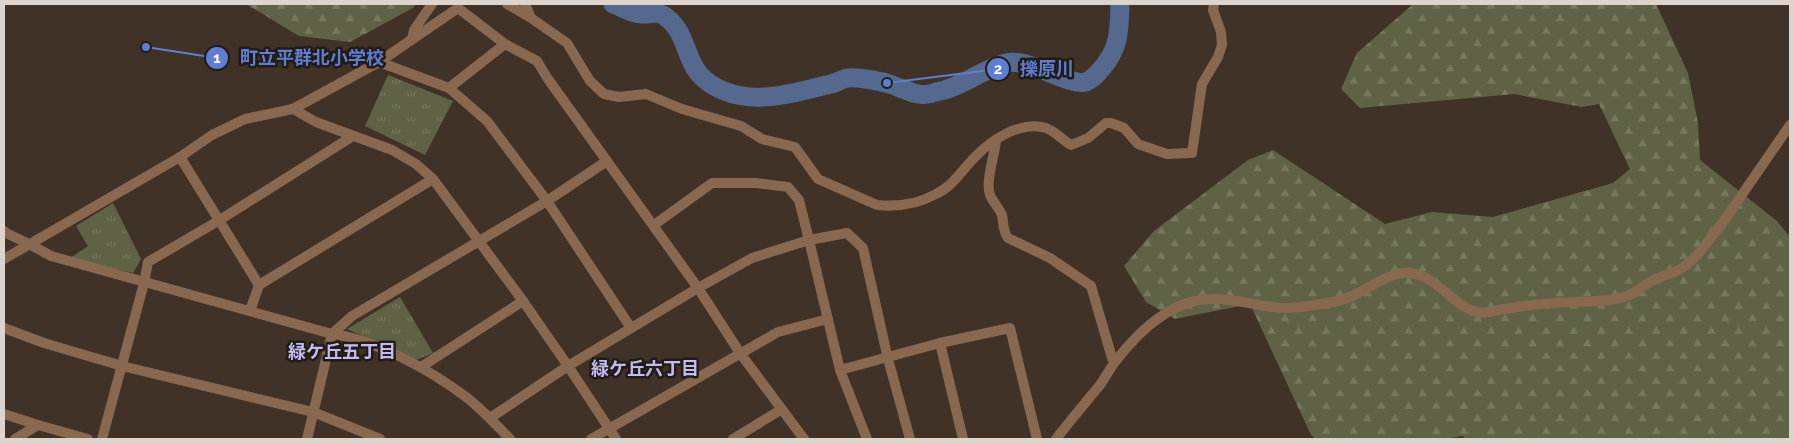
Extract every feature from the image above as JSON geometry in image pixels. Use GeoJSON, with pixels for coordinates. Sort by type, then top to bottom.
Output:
{"type":"FeatureCollection","features":[{"type":"Feature","properties":{"kind":"street"},"geometry":{"type":"LineString","coordinates":[[412,39],[414,30],[432,4]]}},
{"type":"Feature","properties":{"kind":"street"},"geometry":{"type":"LineString","coordinates":[[507,4],[567,43],[590,81],[604,94],[619,97],[646,94],[682,110],[741,126],[762,139],[795,147],[818,179],[877,205],[887,206],[909,204],[937,194],[960,176],[975,157],[996,140],[1006,134],[1026,127],[1048,128],[1071,145],[1088,138],[1094,131],[1106,123],[1111,123],[1124,128],[1138,144],[1167,154],[1192,153],[1202,84],[1218,57],[1222,45],[1221,32],[1213,10],[1214,4]]}},
{"type":"Feature","properties":{"kind":"street"},"geometry":{"type":"LineString","coordinates":[[525,4],[531,18]]}},
{"type":"Feature","properties":{"kind":"street"},"geometry":{"type":"LineString","coordinates":[[4,259],[180,157],[212,135],[245,119],[293,109],[379,62],[458,8],[505,44],[537,62],[698,288],[740,353],[804,439]]}},
{"type":"Feature","properties":{"kind":"street"},"geometry":{"type":"LineString","coordinates":[[449,88],[505,44]]}},
{"type":"Feature","properties":{"kind":"street"},"geometry":{"type":"LineString","coordinates":[[379,62],[449,88],[487,121],[547,202],[631,328]]}},
{"type":"Feature","properties":{"kind":"street"},"geometry":{"type":"LineString","coordinates":[[293,109],[316,122],[392,150],[416,164],[433,179],[523,301],[616,439]]}},
{"type":"Feature","properties":{"kind":"street"},"geometry":{"type":"LineString","coordinates":[[1056,439],[1142,331],[1159,318],[1195,301],[1212,299],[1285,308],[1316,305],[1338,301],[1400,274],[1410,273],[1422,276],[1447,292],[1457,302],[1477,312],[1492,313],[1503,309],[1543,304],[1618,299],[1630,295],[1653,280],[1690,263],[1721,225],[1790,125]]}},
{"type":"Feature","properties":{"kind":"street"},"geometry":{"type":"LineString","coordinates":[[102,439],[148,262],[218,221],[353,136]]}},
{"type":"Feature","properties":{"kind":"street"},"geometry":{"type":"LineString","coordinates":[[996,140],[995,155],[989,178],[990,194],[1000,209],[1004,221],[1002,227],[1005,234],[1008,238],[1050,258],[1091,286],[1112,358],[1116,362]]}},
{"type":"Feature","properties":{"kind":"street"},"geometry":{"type":"LineString","coordinates":[[180,157],[259,285]]}},
{"type":"Feature","properties":{"kind":"street"},"geometry":{"type":"LineString","coordinates":[[307,439],[332,334],[352,316],[547,202],[607,161]]}},
{"type":"Feature","properties":{"kind":"street"},"geometry":{"type":"LineString","coordinates":[[250,311],[259,285],[433,179]]}},
{"type":"Feature","properties":{"kind":"street"},"geometry":{"type":"LineString","coordinates":[[654,226],[712,183],[756,183],[788,187],[800,200],[840,370],[866,439]]}},
{"type":"Feature","properties":{"kind":"street"},"geometry":{"type":"LineString","coordinates":[[4,231],[6,234],[30,244],[51,256],[144,283],[369,343],[421,367],[466,397],[510,439]]}},
{"type":"Feature","properties":{"kind":"street"},"geometry":{"type":"LineString","coordinates":[[490,418],[568,366],[752,258],[809,240],[847,233],[863,248],[888,358],[910,439]]}},
{"type":"Feature","properties":{"kind":"street"},"geometry":{"type":"LineString","coordinates":[[421,367],[523,301]]}},
{"type":"Feature","properties":{"kind":"street"},"geometry":{"type":"LineString","coordinates":[[591,439],[778,332],[828,320]]}},
{"type":"Feature","properties":{"kind":"street"},"geometry":{"type":"LineString","coordinates":[[4,328],[44,343],[122,366],[313,412],[380,439]]}},
{"type":"Feature","properties":{"kind":"street"},"geometry":{"type":"LineString","coordinates":[[840,370],[940,343],[1010,328],[1037,439]]}},
{"type":"Feature","properties":{"kind":"street"},"geometry":{"type":"LineString","coordinates":[[940,343],[963,439]]}},
{"type":"Feature","properties":{"kind":"street"},"geometry":{"type":"LineString","coordinates":[[732,439],[782,409]]}},
{"type":"Feature","properties":{"kind":"street"},"geometry":{"type":"LineString","coordinates":[[4,414],[88,439]]}},
{"type":"Feature","properties":{"kind":"street"},"geometry":{"type":"LineString","coordinates":[[15,439],[38,425]]}},
{"type":"Feature","properties":{"kind":"green space"},"geometry":{"type":"Polygon","coordinates":[[[246,4],[416,4],[413,8],[350,42],[299,36],[246,4]]]}},
{"type":"Feature","properties":{"kind":"green space"},"geometry":{"type":"Polygon","coordinates":[[[1413,4],[1656,4],[1688,73],[1698,123],[1700,160],[1777,221],[1790,237],[1790,439],[1465,439],[1463,436],[1444,439],[1316,439],[1311,435],[1250,304],[1175,319],[1146,302],[1124,266],[1154,231],[1248,160],[1273,150],[1385,224],[1432,212],[1493,217],[1613,183],[1630,169],[1599,104],[1582,107],[1514,94],[1360,108],[1341,89],[1357,53],[1413,4]]]}},
{"type":"Feature","properties":{"kind":"green space"},"geometry":{"type":"Polygon","coordinates":[[[388,75],[453,101],[425,155],[365,126],[388,75]]]}},
{"type":"Feature","properties":{"kind":"green space"},"geometry":{"type":"Polygon","coordinates":[[[113,203],[141,259],[133,273],[70,258],[88,246],[76,226],[113,203]]]}},
{"type":"Feature","properties":{"kind":"green space"},"geometry":{"type":"Polygon","coordinates":[[[400,297],[433,353],[416,360],[347,329],[400,297]]]}},
{"type":"Feature","properties":{"kind":"waterway"},"geometry":{"type":"LineString","coordinates":[[613,4],[638,14],[657,13],[666,17],[675,25],[681,35],[693,65],[700,75],[710,84],[724,91],[751,97],[778,96],[833,83],[846,78],[880,82],[914,93],[927,94],[954,87],[997,66],[1015,62],[1026,64],[1070,80],[1086,82],[1093,78],[1113,52],[1118,37],[1120,4]]}},
{"type":"Feature","properties":{"kind":"place","name":"町立平群北小学校"},"geometry":{"type":"Point","coordinates":[146,47]}},
{"type":"Feature","properties":{"kind":"place","name":"擽原川"},"geometry":{"type":"Point","coordinates":[887,83]}},
{"type":"Feature","properties":{"kind":"district","name":"緑ケ丘五丁目"},"geometry":{"type":"Point","coordinates":[342,351]}},
{"type":"Feature","properties":{"kind":"district","name":"緑ケ丘六丁目"},"geometry":{"type":"Point","coordinates":[645,368]}}]}
